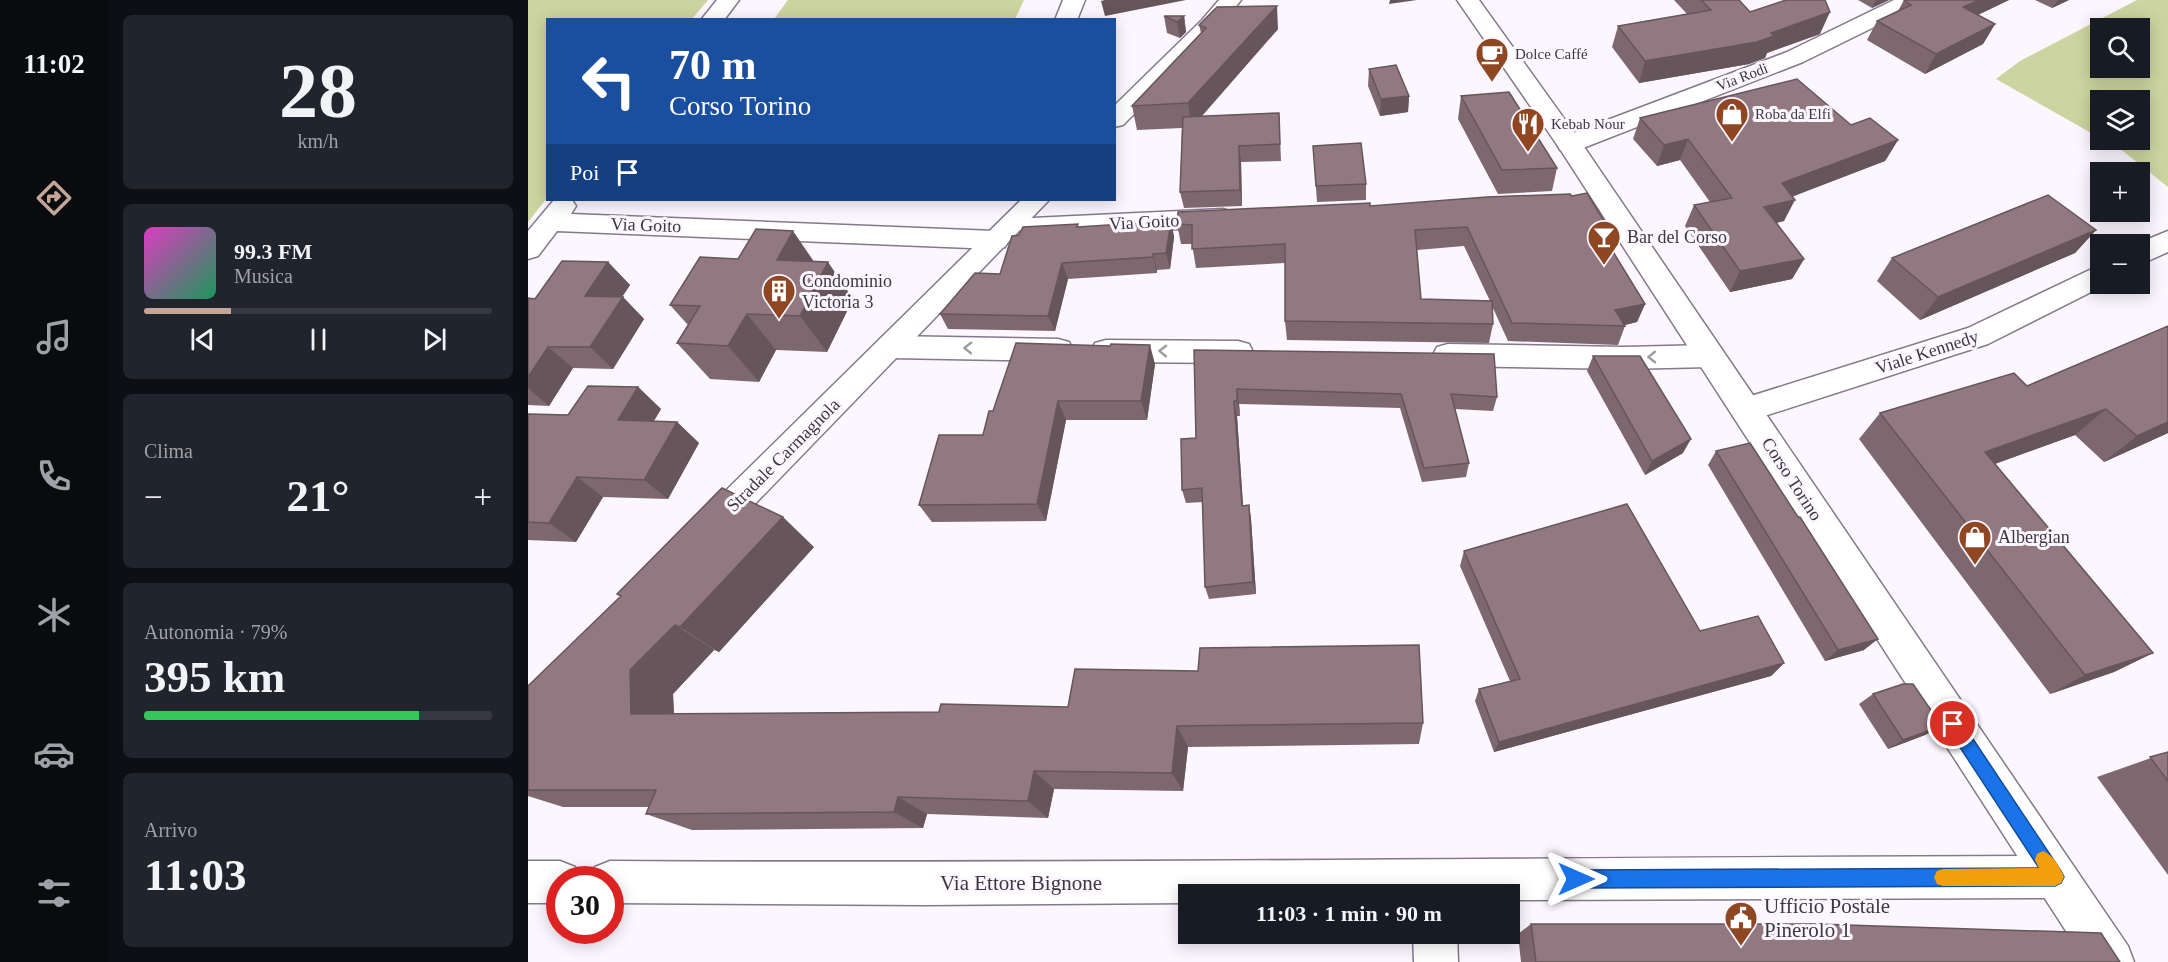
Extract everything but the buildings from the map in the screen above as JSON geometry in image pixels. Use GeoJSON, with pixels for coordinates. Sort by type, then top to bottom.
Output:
{"type":"FeatureCollection","features":[{"type":"Feature","properties":{"kind":"street"},"geometry":{"type":"LineString","coordinates":[[714,18],[728,0]]}},
{"type":"Feature","properties":{"kind":"street"},"geometry":{"type":"LineString","coordinates":[[1067,18],[1074,0]]}},
{"type":"Feature","properties":{"kind":"street"},"geometry":{"type":"LineString","coordinates":[[1116,118],[1210,25],[1230,0]]}},
{"type":"Feature","properties":{"kind":"street","name":"Corso Torino"},"geometry":{"type":"LineString","coordinates":[[1468,0],[1569,144],[1594,200],[1710,356],[2112,962]]}},
{"type":"Feature","properties":{"kind":"street","name":"Via Rodi"},"geometry":{"type":"LineString","coordinates":[[1569,144],[1795,57],[1911,0]]}},
{"type":"Feature","properties":{"kind":"street"},"geometry":{"type":"LineString","coordinates":[[528,249],[566,201]]}},
{"type":"Feature","properties":{"kind":"street","name":"Stradale Carmagnola"},"geometry":{"type":"LineString","coordinates":[[688,550],[1035,201]]}},
{"type":"Feature","properties":{"kind":"street","name":"Via Goito"},"geometry":{"type":"LineString","coordinates":[[549,222],[1001,234],[1252,217]]}},
{"type":"Feature","properties":{"kind":"street"},"geometry":{"type":"LineString","coordinates":[[2150,249],[2168,240]]}},
{"type":"Feature","properties":{"kind":"street","name":"Viale Kennedy"},"geometry":{"type":"LineString","coordinates":[[1746,410],[1978,336],[2090,279]]}},
{"type":"Feature","properties":{"kind":"street"},"geometry":{"type":"LineString","coordinates":[[891,347],[1266,353]]}},
{"type":"Feature","properties":{"kind":"street"},"geometry":{"type":"LineString","coordinates":[[1421,355],[1624,358],[1710,356]]}},
{"type":"Feature","properties":{"kind":"street","name":"Via Ettore Bignone"},"geometry":{"type":"LineString","coordinates":[[1520,886],[2055,877]]}},
{"type":"Feature","properties":{"kind":"street"},"geometry":{"type":"LineString","coordinates":[[528,882],[546,882]]}},
{"type":"Feature","properties":{"kind":"street","name":"Via Ettore Bignone"},"geometry":{"type":"LineString","coordinates":[[624,882],[1178,885]]}},
{"type":"Feature","properties":{"kind":"street"},"geometry":{"type":"LineString","coordinates":[[1435,944],[1436,962]]}},
{"type":"Feature","properties":{"kind":"green space"},"geometry":{"type":"Polygon","coordinates":[[[528,0],[708,0],[693,18],[546,18],[546,199],[528,222],[528,0]]]}},
{"type":"Feature","properties":{"kind":"green space"},"geometry":{"type":"Polygon","coordinates":[[[788,0],[1024,0],[1015,18],[775,18],[788,0]]]}},
{"type":"Feature","properties":{"kind":"green space"},"geometry":{"type":"Polygon","coordinates":[[[2137,0],[2168,0],[2168,187],[2150,173],[2150,162],[2137,162],[2122,150],[2150,150],[2150,90],[2090,90],[2090,132],[1996,79],[2020,61],[2090,25],[2090,78],[2150,78],[2150,18],[2102,18],[2137,0]]]}},
{"type":"Feature","properties":{"kind":"slow traffic"},"geometry":{"type":"LineString","coordinates":[[1943,877],[2055,877],[2043,860]]}},
{"type":"Feature","properties":{"kind":"place","name":"Dolce Caffé"},"geometry":{"type":"Point","coordinates":[1492,83]}},
{"type":"Feature","properties":{"kind":"place","name":"Roba da Elfi"},"geometry":{"type":"Point","coordinates":[1732,143]}},
{"type":"Feature","properties":{"kind":"place","name":"Kebab Nour"},"geometry":{"type":"Point","coordinates":[1528,153]}},
{"type":"Feature","properties":{"kind":"place","name":"Bar del Corso"},"geometry":{"type":"Point","coordinates":[1604,266]}},
{"type":"Feature","properties":{"kind":"place","name":"Condominio Victoria 3"},"geometry":{"type":"Point","coordinates":[779,320]}},
{"type":"Feature","properties":{"kind":"place","name":"Albergian"},"geometry":{"type":"Point","coordinates":[1975,566]}},
{"type":"Feature","properties":{"kind":"place","name":"Ufficio Postale Pinerolo 1"},"geometry":{"type":"Point","coordinates":[1741,947]}},
{"type":"Feature","properties":{"kind":"route"},"geometry":{"type":"LineString","coordinates":[[1576,879],[2055,877],[1953,724]]}}]}
